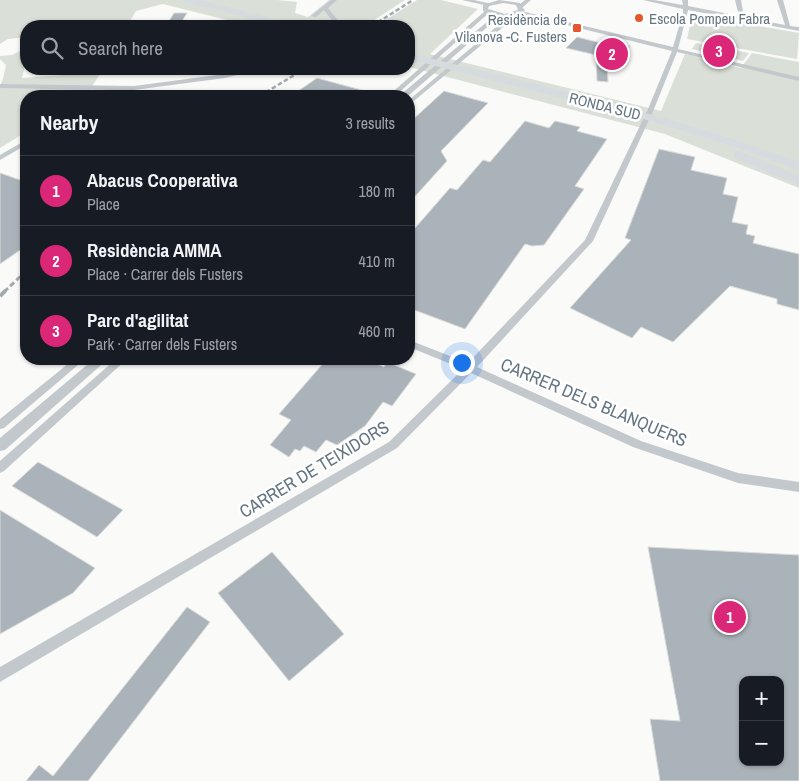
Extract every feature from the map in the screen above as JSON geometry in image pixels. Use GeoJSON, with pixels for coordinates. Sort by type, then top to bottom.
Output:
{"type":"FeatureCollection","features":[{"type":"Feature","properties":{"kind":"highway"},"geometry":{"type":"LineString","coordinates":[[188,0],[267,20]]}},
{"type":"Feature","properties":{"kind":"highway","name":"RONDA SUD"},"geometry":{"type":"LineString","coordinates":[[415,57],[651,113],[799,166]]}},
{"type":"Feature","properties":{"kind":"highway"},"geometry":{"type":"LineString","coordinates":[[651,113],[799,160]]}},
{"type":"Feature","properties":{"kind":"highway"},"geometry":{"type":"LineString","coordinates":[[651,113],[799,181]]}},
{"type":"Feature","properties":{"kind":"street"},"geometry":{"type":"LineString","coordinates":[[314,16],[334,0]]}},
{"type":"Feature","properties":{"kind":"street"},"geometry":{"type":"LineString","coordinates":[[465,0],[473,2],[489,12],[505,16],[528,0]]}},
{"type":"Feature","properties":{"kind":"street"},"geometry":{"type":"LineString","coordinates":[[646,0],[799,29]]}},
{"type":"Feature","properties":{"kind":"street","name":"CARRER DE TEIXIDORS"},"geometry":{"type":"LineString","coordinates":[[0,675],[393,445],[470,368],[589,241],[638,133],[651,113],[675,50],[686,14],[685,0]]}},
{"type":"Feature","properties":{"kind":"street"},"geometry":{"type":"LineString","coordinates":[[738,0],[742,19]]}},
{"type":"Feature","properties":{"kind":"street"},"geometry":{"type":"LineString","coordinates":[[780,0],[788,27]]}},
{"type":"Feature","properties":{"kind":"street"},"geometry":{"type":"LineString","coordinates":[[398,90],[489,12],[506,1],[675,50],[799,79]]}},
{"type":"Feature","properties":{"kind":"street"},"geometry":{"type":"LineString","coordinates":[[325,8],[336,20]]}},
{"type":"Feature","properties":{"kind":"street"},"geometry":{"type":"LineString","coordinates":[[410,90],[446,60],[489,12]]}},
{"type":"Feature","properties":{"kind":"street"},"geometry":{"type":"LineString","coordinates":[[415,99],[456,62],[506,22],[505,16]]}},
{"type":"Feature","properties":{"kind":"street"},"geometry":{"type":"LineString","coordinates":[[0,86],[134,88],[230,75]]}},
{"type":"Feature","properties":{"kind":"street"},"geometry":{"type":"LineString","coordinates":[[116,90],[120,88]]}},
{"type":"Feature","properties":{"kind":"street"},"geometry":{"type":"LineString","coordinates":[[0,158],[20,146]]}},
{"type":"Feature","properties":{"kind":"street","name":"CARRER DELS BLANQUERS"},"geometry":{"type":"LineString","coordinates":[[415,345],[470,368],[637,444],[738,478],[799,487]]}},
{"type":"Feature","properties":{"kind":"street"},"geometry":{"type":"LineString","coordinates":[[0,425],[73,365]]}},
{"type":"Feature","properties":{"kind":"street"},"geometry":{"type":"LineString","coordinates":[[0,446],[95,365]]}},
{"type":"Feature","properties":{"kind":"street"},"geometry":{"type":"LineString","coordinates":[[0,468],[115,365]]}},
{"type":"Feature","properties":{"kind":"shaded area"},"geometry":{"type":"Polygon","coordinates":[[[0,0],[277,0],[297,2],[295,13],[308,17],[329,0],[405,0],[374,20],[227,20],[163,4],[136,11],[131,20],[20,20],[20,38],[8,39],[0,44],[0,0]]]}},
{"type":"Feature","properties":{"kind":"shaded area"},"geometry":{"type":"Polygon","coordinates":[[[417,0],[441,0],[478,9],[430,54],[661,111],[685,54],[741,68],[752,53],[799,62],[799,188],[665,134],[415,69],[415,20],[385,20],[417,0]]]}},
{"type":"Feature","properties":{"kind":"shaded area"},"geometry":{"type":"Polygon","coordinates":[[[697,15],[799,33],[797,59],[687,39],[692,16],[697,15]]]}},
{"type":"Feature","properties":{"kind":"shaded area"},"geometry":{"type":"Polygon","coordinates":[[[696,43],[749,53],[743,61],[692,49],[696,43]]]}},
{"type":"Feature","properties":{"kind":"shaded area"},"geometry":{"type":"Polygon","coordinates":[[[20,51],[20,75],[23,75],[22,78],[99,75],[90,90],[20,90],[20,136],[0,148],[0,86],[6,65],[0,59],[0,56],[12,55],[20,51]]]}},
{"type":"Feature","properties":{"kind":"building"},"geometry":{"type":"Polygon","coordinates":[[[174,13],[187,13],[183,20],[170,20],[174,13]]]}},
{"type":"Feature","properties":{"kind":"building"},"geometry":{"type":"Polygon","coordinates":[[[577,37],[613,46],[630,46],[621,62],[607,61],[608,82],[597,81],[596,55],[566,48],[577,37]]]}},
{"type":"Feature","properties":{"kind":"building"},"geometry":{"type":"Polygon","coordinates":[[[317,78],[361,90],[300,90],[317,78]]]}},
{"type":"Feature","properties":{"kind":"building"},"geometry":{"type":"Polygon","coordinates":[[[444,91],[488,103],[441,151],[447,161],[415,196],[415,118],[444,91]]]}},
{"type":"Feature","properties":{"kind":"building"},"geometry":{"type":"Polygon","coordinates":[[[525,121],[549,128],[555,121],[580,127],[577,131],[607,139],[575,186],[584,189],[544,245],[532,246],[525,244],[465,329],[415,310],[415,228],[450,188],[457,190],[483,160],[490,162],[525,121]]]}},
{"type":"Feature","properties":{"kind":"building"},"geometry":{"type":"Polygon","coordinates":[[[659,149],[695,157],[691,170],[727,178],[723,194],[738,197],[732,222],[748,225],[746,234],[755,236],[753,243],[799,254],[799,310],[777,304],[777,299],[730,286],[673,342],[641,327],[632,338],[570,308],[631,240],[625,238],[659,149]]]}},
{"type":"Feature","properties":{"kind":"building"},"geometry":{"type":"Polygon","coordinates":[[[0,173],[20,180],[20,250],[0,264],[0,173]]]}},
{"type":"Feature","properties":{"kind":"building"},"geometry":{"type":"Polygon","coordinates":[[[322,365],[379,365],[384,367],[385,365],[394,365],[416,374],[392,406],[383,402],[365,426],[337,445],[326,440],[316,452],[304,446],[300,451],[295,449],[289,457],[270,445],[291,420],[279,414],[322,365]]]}},
{"type":"Feature","properties":{"kind":"building"},"geometry":{"type":"Polygon","coordinates":[[[38,462],[123,510],[97,537],[12,486],[38,462]]]}},
{"type":"Feature","properties":{"kind":"building"},"geometry":{"type":"Polygon","coordinates":[[[0,510],[95,568],[73,593],[0,634],[0,510]]]}},
{"type":"Feature","properties":{"kind":"building"},"geometry":{"type":"Polygon","coordinates":[[[648,547],[799,555],[799,781],[660,781],[650,719],[680,721],[648,547]]]}},
{"type":"Feature","properties":{"kind":"building"},"geometry":{"type":"Polygon","coordinates":[[[272,552],[344,634],[289,681],[218,593],[272,552]]]}},
{"type":"Feature","properties":{"kind":"building"},"geometry":{"type":"Polygon","coordinates":[[[187,607],[210,622],[88,781],[26,781],[39,765],[53,776],[187,607]]]}},
{"type":"Feature","properties":{"kind":"railway"},"geometry":{"type":"LineString","coordinates":[[381,20],[413,0]]}},
{"type":"Feature","properties":{"kind":"railway"},"geometry":{"type":"LineString","coordinates":[[270,90],[294,75]]}},
{"type":"Feature","properties":{"kind":"railway"},"geometry":{"type":"LineString","coordinates":[[4,292],[20,277]]}},
{"type":"Feature","properties":{"kind":"railway"},"geometry":{"type":"LineString","coordinates":[[0,296],[4,292]]}},
{"type":"Feature","properties":{"kind":"place","name":"Escola Pompeu Fabra"},"geometry":{"type":"Point","coordinates":[639,18]}},
{"type":"Feature","properties":{"kind":"place","name":"Residència de Vilanova -C. Fusters"},"geometry":{"type":"Point","coordinates":[577,28]}},
{"type":"Feature","properties":{"kind":"place","name":"Parc d'agilitat"},"geometry":{"type":"Point","coordinates":[719,51]}},
{"type":"Feature","properties":{"kind":"place","name":"Residència AMMA"},"geometry":{"type":"Point","coordinates":[612,54]}},
{"type":"Feature","properties":{"kind":"place","name":"Abacus Cooperativa"},"geometry":{"type":"Point","coordinates":[730,617]}}]}
